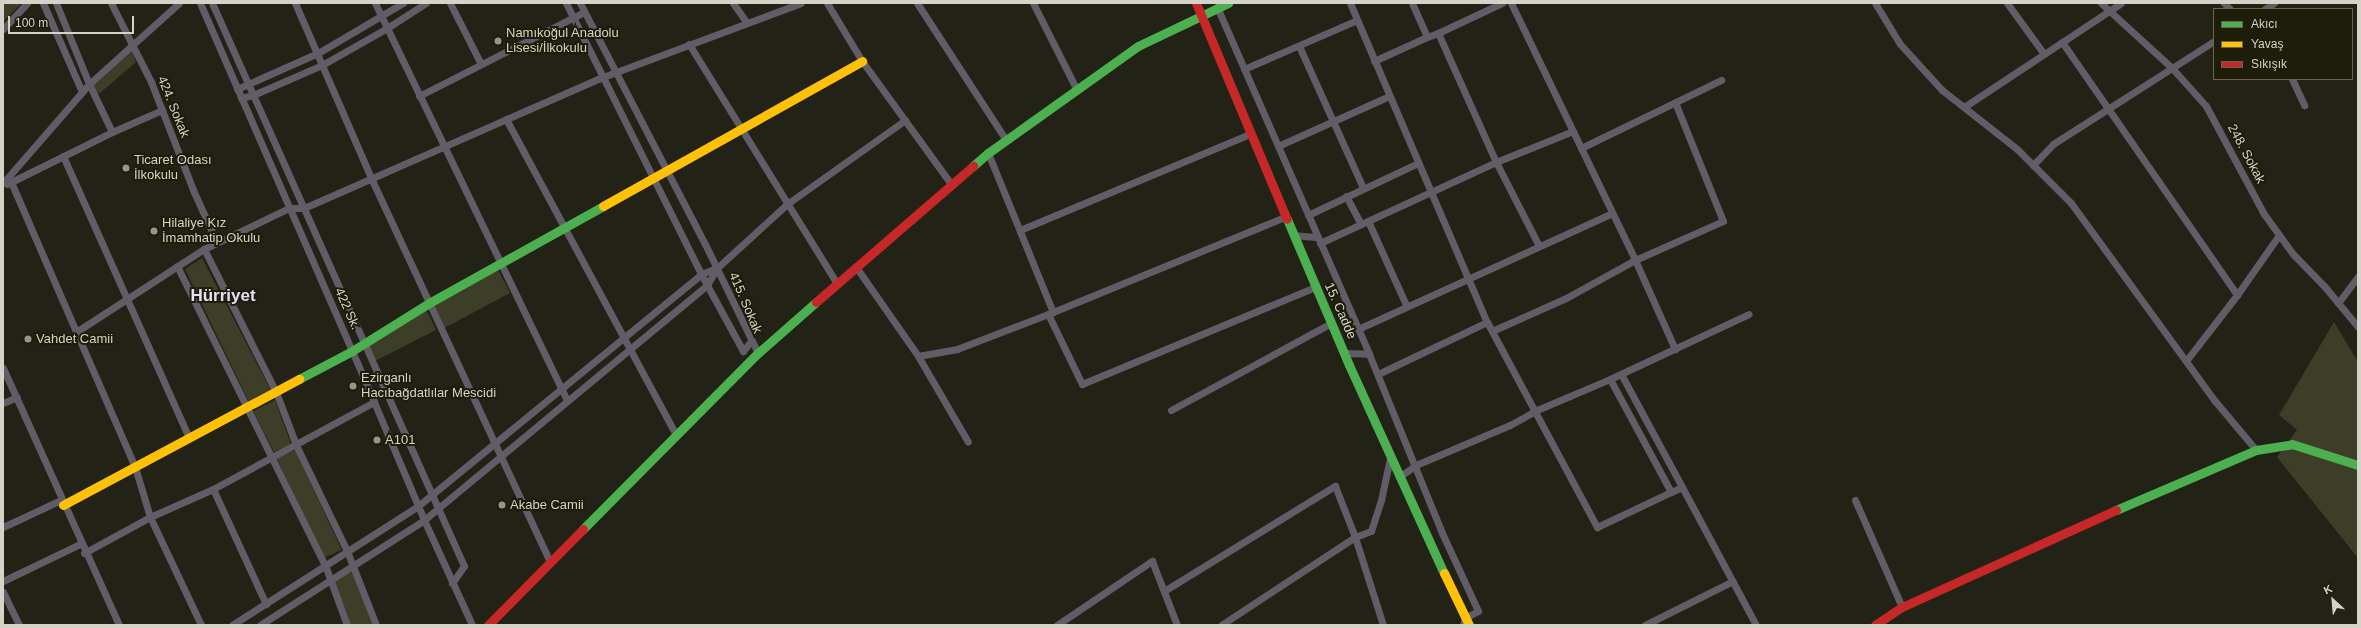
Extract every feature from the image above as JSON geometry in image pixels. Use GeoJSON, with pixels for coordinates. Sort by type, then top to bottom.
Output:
{"type":"FeatureCollection","features":[{"type":"Feature","properties":{"kind":"street"},"geometry":{"type":"LineString","coordinates":[[3,29],[27,3]]}},
{"type":"Feature","properties":{"kind":"street"},"geometry":{"type":"LineString","coordinates":[[43,3],[82,92]]}},
{"type":"Feature","properties":{"kind":"street"},"geometry":{"type":"LineString","coordinates":[[56,3],[89,84],[112,132]]}},
{"type":"Feature","properties":{"kind":"street","name":"424. Sokak"},"geometry":{"type":"LineString","coordinates":[[111,3],[151,82],[193,190],[217,243]]}},
{"type":"Feature","properties":{"kind":"street"},"geometry":{"type":"LineString","coordinates":[[3,183],[89,84],[179,3]]}},
{"type":"Feature","properties":{"kind":"street","name":"422 Sk."},"geometry":{"type":"LineString","coordinates":[[200,3],[424,520],[472,625]]}},
{"type":"Feature","properties":{"kind":"street","name":"422 Sk."},"geometry":{"type":"LineString","coordinates":[[212,3],[364,342],[437,510],[464,566],[452,583]]}},
{"type":"Feature","properties":{"kind":"street"},"geometry":{"type":"LineString","coordinates":[[295,3],[371,178],[550,562]]}},
{"type":"Feature","properties":{"kind":"street"},"geometry":{"type":"LineString","coordinates":[[375,3],[500,265],[567,401]]}},
{"type":"Feature","properties":{"kind":"street"},"geometry":{"type":"LineString","coordinates":[[237,89],[318,53],[402,3]]}},
{"type":"Feature","properties":{"kind":"street"},"geometry":{"type":"LineString","coordinates":[[241,98],[253,95],[322,65],[387,28],[426,3]]}},
{"type":"Feature","properties":{"kind":"street"},"geometry":{"type":"LineString","coordinates":[[450,3],[481,64]]}},
{"type":"Feature","properties":{"kind":"street"},"geometry":{"type":"LineString","coordinates":[[568,5],[576,3]]}},
{"type":"Feature","properties":{"kind":"street","name":"415. Sokak"},"geometry":{"type":"LineString","coordinates":[[568,5],[701,274],[743,351],[751,341],[717,268],[580,3]]}},
{"type":"Feature","properties":{"kind":"street"},"geometry":{"type":"LineString","coordinates":[[733,3],[747,23]]}},
{"type":"Feature","properties":{"kind":"street"},"geometry":{"type":"LineString","coordinates":[[76,332],[204,249],[289,208],[304,208],[603,77],[801,3]]}},
{"type":"Feature","properties":{"kind":"street"},"geometry":{"type":"LineString","coordinates":[[827,3],[862,61],[951,184]]}},
{"type":"Feature","properties":{"kind":"street"},"geometry":{"type":"LineString","coordinates":[[917,3],[1006,140]]}},
{"type":"Feature","properties":{"kind":"street"},"geometry":{"type":"LineString","coordinates":[[1033,3],[1077,90]]}},
{"type":"Feature","properties":{"kind":"street","name":"15. Cadde"},"geometry":{"type":"LineString","coordinates":[[1196,3],[1315,287],[1390,458],[1466,623]]}},
{"type":"Feature","properties":{"kind":"street"},"geometry":{"type":"LineString","coordinates":[[1350,3],[1486,322],[1597,527],[1682,487]]}},
{"type":"Feature","properties":{"kind":"street"},"geometry":{"type":"LineString","coordinates":[[1412,3],[1427,36]]}},
{"type":"Feature","properties":{"kind":"street"},"geometry":{"type":"LineString","coordinates":[[1374,62],[1427,36],[1438,33],[1502,3]]}},
{"type":"Feature","properties":{"kind":"street"},"geometry":{"type":"LineString","coordinates":[[1511,3],[1635,260],[1675,349]]}},
{"type":"Feature","properties":{"kind":"street"},"geometry":{"type":"LineString","coordinates":[[1876,3],[1900,44],[1942,90],[2017,149],[2071,203],[2215,401],[2256,450]]}},
{"type":"Feature","properties":{"kind":"street"},"geometry":{"type":"LineString","coordinates":[[2007,3],[2044,54]]}},
{"type":"Feature","properties":{"kind":"street","name":"248. Sokak"},"geometry":{"type":"LineString","coordinates":[[2101,3],[2172,68],[2206,106],[2264,214],[2293,254],[2338,302],[2358,327]]}},
{"type":"Feature","properties":{"kind":"street"},"geometry":{"type":"LineString","coordinates":[[1964,107],[2121,3]]}},
{"type":"Feature","properties":{"kind":"street"},"geometry":{"type":"LineString","coordinates":[[488,625],[758,353],[951,184],[988,153],[1138,46],[1202,17],[1222,5],[1244,70],[1378,374],[1416,465],[1442,533],[1478,611],[1466,623]]}},
{"type":"Feature","properties":{"kind":"street"},"geometry":{"type":"LineString","coordinates":[[419,96],[584,12]]}},
{"type":"Feature","properties":{"kind":"street"},"geometry":{"type":"LineString","coordinates":[[1244,70],[1357,20]]}},
{"type":"Feature","properties":{"kind":"street"},"geometry":{"type":"LineString","coordinates":[[1438,33],[1496,162],[1539,246]]}},
{"type":"Feature","properties":{"kind":"street"},"geometry":{"type":"LineString","coordinates":[[2062,42],[2237,295]]}},
{"type":"Feature","properties":{"kind":"street"},"geometry":{"type":"LineString","coordinates":[[2033,165],[2053,144],[2213,42]]}},
{"type":"Feature","properties":{"kind":"street"},"geometry":{"type":"LineString","coordinates":[[689,44],[837,284]]}},
{"type":"Feature","properties":{"kind":"street"},"geometry":{"type":"LineString","coordinates":[[1299,46],[1363,188]]}},
{"type":"Feature","properties":{"kind":"street"},"geometry":{"type":"LineString","coordinates":[[3,527],[62,503],[135,467],[352,351],[364,342],[429,303],[500,265],[862,61]]}},
{"type":"Feature","properties":{"kind":"street"},"geometry":{"type":"LineString","coordinates":[[1581,148],[1721,80]]}},
{"type":"Feature","properties":{"kind":"street"},"geometry":{"type":"LineString","coordinates":[[2292,80],[2304,105]]}},
{"type":"Feature","properties":{"kind":"street"},"geometry":{"type":"LineString","coordinates":[[1278,146],[1389,96]]}},
{"type":"Feature","properties":{"kind":"street"},"geometry":{"type":"LineString","coordinates":[[1492,331],[1566,298],[1635,260],[1723,221],[1675,102]]}},
{"type":"Feature","properties":{"kind":"street"},"geometry":{"type":"LineString","coordinates":[[3,186],[112,132],[162,110]]}},
{"type":"Feature","properties":{"kind":"street"},"geometry":{"type":"LineString","coordinates":[[506,119],[566,228],[676,436]]}},
{"type":"Feature","properties":{"kind":"street"},"geometry":{"type":"LineString","coordinates":[[260,625],[424,520],[437,510],[500,456],[708,285],[717,268],[787,204],[905,120]]}},
{"type":"Feature","properties":{"kind":"street"},"geometry":{"type":"LineString","coordinates":[[1293,235],[1319,240],[1364,222],[1496,162],[1573,131]]}},
{"type":"Feature","properties":{"kind":"street"},"geometry":{"type":"LineString","coordinates":[[1020,230],[1250,134]]}},
{"type":"Feature","properties":{"kind":"street"},"geometry":{"type":"LineString","coordinates":[[988,153],[1020,230],[1050,313],[1082,384],[1315,287]]}},
{"type":"Feature","properties":{"kind":"street"},"geometry":{"type":"LineString","coordinates":[[63,156],[126,300],[189,438]]}},
{"type":"Feature","properties":{"kind":"street"},"geometry":{"type":"LineString","coordinates":[[1308,214],[1418,163]]}},
{"type":"Feature","properties":{"kind":"street"},"geometry":{"type":"LineString","coordinates":[[11,182],[135,467],[150,517],[201,625]]}},
{"type":"Feature","properties":{"kind":"street"},"geometry":{"type":"LineString","coordinates":[[1346,196],[1364,222],[1407,307]]}},
{"type":"Feature","properties":{"kind":"street"},"geometry":{"type":"LineString","coordinates":[[1358,329],[1612,213]]}},
{"type":"Feature","properties":{"kind":"street"},"geometry":{"type":"LineString","coordinates":[[918,356],[958,349],[1285,217]]}},
{"type":"Feature","properties":{"kind":"street"},"geometry":{"type":"LineString","coordinates":[[2186,361],[2237,295],[2279,235]]}},
{"type":"Feature","properties":{"kind":"street"},"geometry":{"type":"LineString","coordinates":[[204,249],[276,392],[296,446],[347,551],[376,625]]}},
{"type":"Feature","properties":{"kind":"street"},"geometry":{"type":"LineString","coordinates":[[177,266],[325,565],[347,625]]}},
{"type":"Feature","properties":{"kind":"street"},"geometry":{"type":"LineString","coordinates":[[856,267],[918,356],[968,442]]}},
{"type":"Feature","properties":{"kind":"street"},"geometry":{"type":"LineString","coordinates":[[232,625],[418,506],[701,274],[717,268]]}},
{"type":"Feature","properties":{"kind":"street"},"geometry":{"type":"LineString","coordinates":[[2338,302],[2358,276]]}},
{"type":"Feature","properties":{"kind":"street"},"geometry":{"type":"LineString","coordinates":[[1399,477],[1416,465],[1510,425],[1534,411],[1610,379],[1749,314]]}},
{"type":"Feature","properties":{"kind":"street"},"geometry":{"type":"LineString","coordinates":[[1378,374],[1486,322]]}},
{"type":"Feature","properties":{"kind":"street"},"geometry":{"type":"LineString","coordinates":[[1171,410],[1331,323]]}},
{"type":"Feature","properties":{"kind":"street"},"geometry":{"type":"LineString","coordinates":[[751,341],[758,353]]}},
{"type":"Feature","properties":{"kind":"street"},"geometry":{"type":"LineString","coordinates":[[1344,353],[1369,354]]}},
{"type":"Feature","properties":{"kind":"street"},"geometry":{"type":"LineString","coordinates":[[3,368],[17,397],[80,544],[119,625]]}},
{"type":"Feature","properties":{"kind":"street"},"geometry":{"type":"LineString","coordinates":[[1621,374],[1756,625]]}},
{"type":"Feature","properties":{"kind":"street"},"geometry":{"type":"LineString","coordinates":[[1610,379],[1671,492]]}},
{"type":"Feature","properties":{"kind":"street"},"geometry":{"type":"LineString","coordinates":[[3,403],[17,397]]}},
{"type":"Feature","properties":{"kind":"street"},"geometry":{"type":"LineString","coordinates":[[84,552],[150,517],[213,490],[374,402]]}},
{"type":"Feature","properties":{"kind":"street"},"geometry":{"type":"LineString","coordinates":[[1875,625],[1902,607],[2194,475],[2256,450],[2292,444],[2358,465]]}},
{"type":"Feature","properties":{"kind":"street"},"geometry":{"type":"LineString","coordinates":[[1221,625],[1355,537],[1371,531],[1381,500],[1390,458]]}},
{"type":"Feature","properties":{"kind":"street"},"geometry":{"type":"LineString","coordinates":[[1164,591],[1336,486],[1355,537],[1383,625]]}},
{"type":"Feature","properties":{"kind":"street"},"geometry":{"type":"LineString","coordinates":[[213,490],[266,604]]}},
{"type":"Feature","properties":{"kind":"street"},"geometry":{"type":"LineString","coordinates":[[1855,500],[1902,607]]}},
{"type":"Feature","properties":{"kind":"street"},"geometry":{"type":"LineString","coordinates":[[3,581],[80,544]]}},
{"type":"Feature","properties":{"kind":"street"},"geometry":{"type":"LineString","coordinates":[[1057,625],[1152,562],[1177,625]]}},
{"type":"Feature","properties":{"kind":"street"},"geometry":{"type":"LineString","coordinates":[[1645,625],[1733,581]]}},
{"type":"Feature","properties":{"kind":"street"},"geometry":{"type":"LineString","coordinates":[[3,592],[19,625]]}},
{"type":"Feature","properties":{"kind":"green space"},"geometry":{"type":"Polygon","coordinates":[[[3,3],[22,3],[3,22],[3,3]]]}},
{"type":"Feature","properties":{"kind":"green space"},"geometry":{"type":"Polygon","coordinates":[[[132,51],[136,62],[99,94],[89,84],[132,51]]]}},
{"type":"Feature","properties":{"kind":"green space"},"geometry":{"type":"Polygon","coordinates":[[[202,258],[271,391],[249,402],[185,269],[202,258]]]}},
{"type":"Feature","properties":{"kind":"green space"},"geometry":{"type":"Polygon","coordinates":[[[498,270],[510,293],[445,328],[433,305],[498,270]]]}},
{"type":"Feature","properties":{"kind":"green space"},"geometry":{"type":"Polygon","coordinates":[[[426,309],[436,330],[375,361],[368,344],[426,309]]]}},
{"type":"Feature","properties":{"kind":"green space"},"geometry":{"type":"Polygon","coordinates":[[[2334,322],[2358,362],[2358,558],[2277,457],[2297,430],[2279,415],[2334,322]]]}},
{"type":"Feature","properties":{"kind":"green space"},"geometry":{"type":"Polygon","coordinates":[[[275,400],[291,444],[274,452],[253,411],[275,400]]]}},
{"type":"Feature","properties":{"kind":"green space"},"geometry":{"type":"Polygon","coordinates":[[[295,450],[341,550],[323,558],[277,458],[295,450]]]}},
{"type":"Feature","properties":{"kind":"green space"},"geometry":{"type":"Polygon","coordinates":[[[353,566],[376,625],[347,625],[330,580],[353,566]]]}},
{"type":"Feature","properties":{"kind":"traffic: fast"},"geometry":{"type":"LineString","coordinates":[[973,166],[988,153],[1138,46],[1228,3]]}},
{"type":"Feature","properties":{"kind":"traffic: fast"},"geometry":{"type":"LineString","coordinates":[[299,379],[352,351],[429,303],[603,206]]}},
{"type":"Feature","properties":{"kind":"traffic: fast"},"geometry":{"type":"LineString","coordinates":[[1287,219],[1349,365],[1444,573]]}},
{"type":"Feature","properties":{"kind":"traffic: fast"},"geometry":{"type":"LineString","coordinates":[[583,529],[758,353],[816,302]]}},
{"type":"Feature","properties":{"kind":"traffic: fast"},"geometry":{"type":"LineString","coordinates":[[2116,510],[2256,450],[2292,444],[2358,465]]}},
{"type":"Feature","properties":{"kind":"traffic: slow"},"geometry":{"type":"LineString","coordinates":[[603,206],[862,61]]}},
{"type":"Feature","properties":{"kind":"traffic: slow"},"geometry":{"type":"LineString","coordinates":[[63,505],[299,379]]}},
{"type":"Feature","properties":{"kind":"traffic: slow"},"geometry":{"type":"LineString","coordinates":[[1444,573],[1469,625]]}},
{"type":"Feature","properties":{"kind":"traffic: jam"},"geometry":{"type":"LineString","coordinates":[[1196,3],[1287,219]]}},
{"type":"Feature","properties":{"kind":"traffic: jam"},"geometry":{"type":"LineString","coordinates":[[816,302],[973,166]]}},
{"type":"Feature","properties":{"kind":"traffic: jam"},"geometry":{"type":"LineString","coordinates":[[1875,625],[1902,607],[2116,510]]}},
{"type":"Feature","properties":{"kind":"traffic: jam"},"geometry":{"type":"LineString","coordinates":[[488,625],[583,529]]}},
{"type":"Feature","properties":{"kind":"place","name":"Namıkoğul Anadolu Lisesi/İlkokulu"},"geometry":{"type":"Point","coordinates":[498,41]}},
{"type":"Feature","properties":{"kind":"place","name":"Ticaret Odası İlkokulu"},"geometry":{"type":"Point","coordinates":[126,168]}},
{"type":"Feature","properties":{"kind":"place","name":"Hilaliye Kız İmamhatip Okulu"},"geometry":{"type":"Point","coordinates":[154,231]}},
{"type":"Feature","properties":{"kind":"place","name":"Vahdet Camii"},"geometry":{"type":"Point","coordinates":[28,339]}},
{"type":"Feature","properties":{"kind":"place","name":"Ezirganlı Hacıbağdatlılar Mescidi"},"geometry":{"type":"Point","coordinates":[353,386]}},
{"type":"Feature","properties":{"kind":"place","name":"A101"},"geometry":{"type":"Point","coordinates":[377,440]}},
{"type":"Feature","properties":{"kind":"place","name":"Akabe Camii"},"geometry":{"type":"Point","coordinates":[502,505]}},
{"type":"Feature","properties":{"kind":"district","name":"Hürriyet"},"geometry":{"type":"Point","coordinates":[223,296]}}]}
